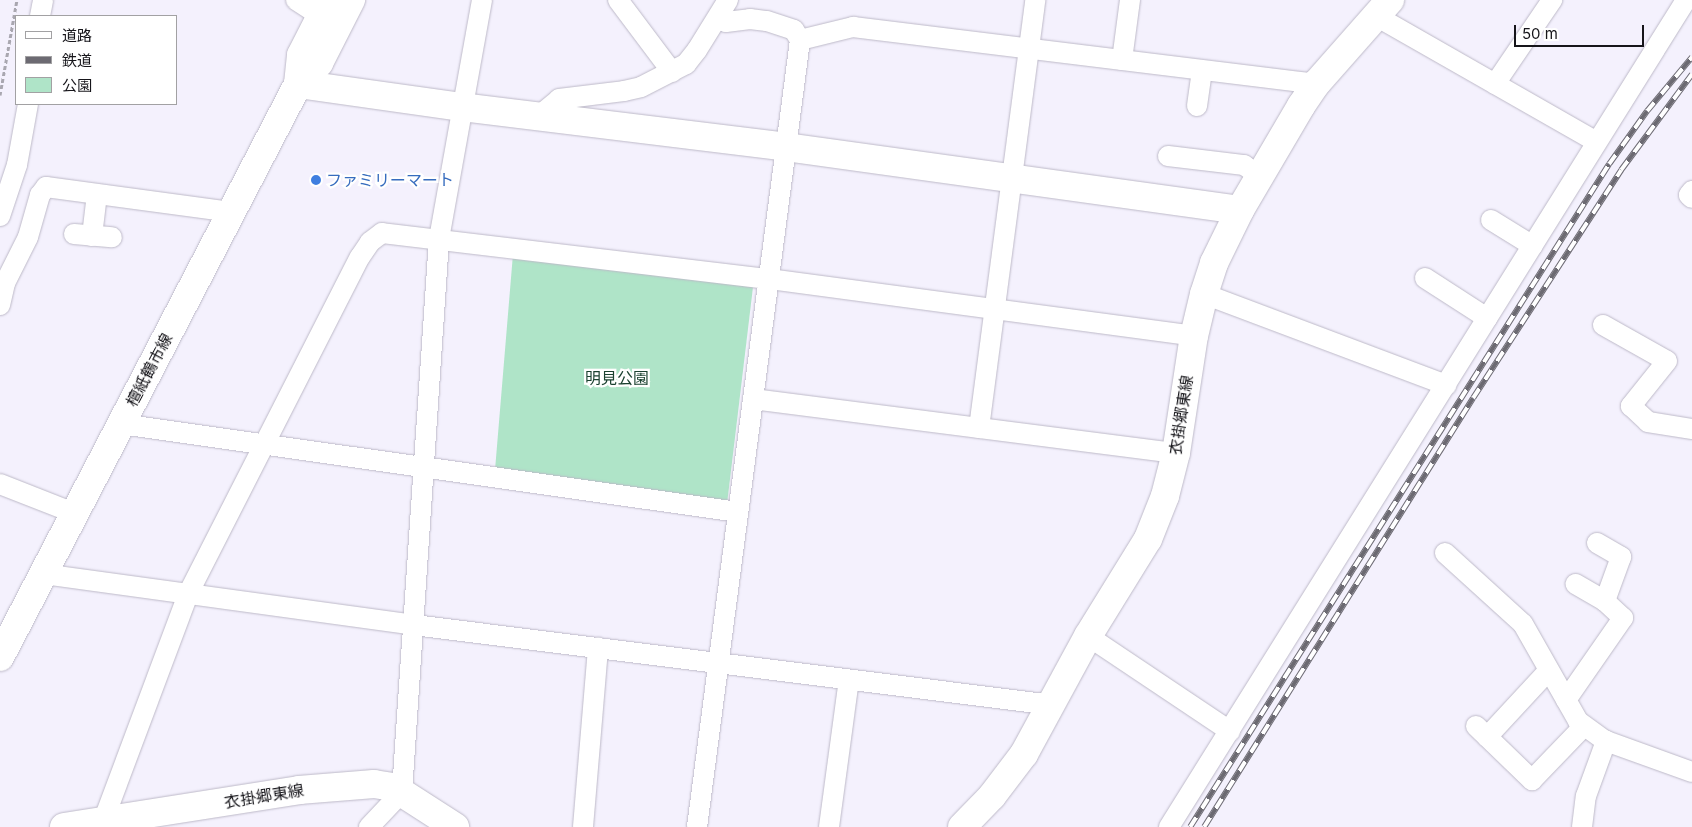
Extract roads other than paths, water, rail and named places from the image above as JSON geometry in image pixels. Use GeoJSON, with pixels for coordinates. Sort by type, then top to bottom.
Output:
{"type":"FeatureCollection","features":[{"type":"Feature","properties":{"kind":"main road","name":"檀紙鶴市線"},"geometry":{"type":"LineString","coordinates":[[0,657],[298,84],[319,63],[351,0]]}},
{"type":"Feature","properties":{"kind":"main road","name":"檀紙鶴市線"},"geometry":{"type":"LineString","coordinates":[[298,84],[301,55],[325,8]]}},
{"type":"Feature","properties":{"kind":"main road","name":"衣掛郷東線"},"geometry":{"type":"LineString","coordinates":[[962,827],[1010,776],[1052,705],[1088,636],[1148,539],[1165,496],[1176,453],[1194,336],[1204,294],[1214,263],[1240,210],[1288,126],[1316,84],[1383,8]]}},
{"type":"Feature","properties":{"kind":"main road"},"geometry":{"type":"LineString","coordinates":[[298,84],[462,107],[1011,177],[1240,210]]}},
{"type":"Feature","properties":{"kind":"main road","name":"衣掛郷東線"},"geometry":{"type":"LineString","coordinates":[[64,827],[102,824],[299,790],[374,784],[393,787],[455,827]]}},
{"type":"Feature","properties":{"kind":"street"},"geometry":{"type":"LineString","coordinates":[[40,15],[43,0]]}},
{"type":"Feature","properties":{"kind":"street"},"geometry":{"type":"LineString","coordinates":[[296,0],[325,8]]}},
{"type":"Feature","properties":{"kind":"street"},"geometry":{"type":"LineString","coordinates":[[370,827],[402,792],[439,239],[482,0]]}},
{"type":"Feature","properties":{"kind":"street"},"geometry":{"type":"LineString","coordinates":[[618,0],[672,72]]}},
{"type":"Feature","properties":{"kind":"street"},"geometry":{"type":"LineString","coordinates":[[539,116],[559,99],[624,91],[641,86],[686,64],[728,0]]}},
{"type":"Feature","properties":{"kind":"street"},"geometry":{"type":"LineString","coordinates":[[979,428],[1035,0]]}},
{"type":"Feature","properties":{"kind":"street"},"geometry":{"type":"LineString","coordinates":[[1122,60],[1130,0]]}},
{"type":"Feature","properties":{"kind":"street"},"geometry":{"type":"LineString","coordinates":[[1496,84],[1552,0]]}},
{"type":"Feature","properties":{"kind":"street"},"geometry":{"type":"LineString","coordinates":[[1169,827],[1686,0]]}},
{"type":"Feature","properties":{"kind":"street"},"geometry":{"type":"LineString","coordinates":[[1383,8],[1496,84],[1598,142]]}},
{"type":"Feature","properties":{"kind":"street"},"geometry":{"type":"LineString","coordinates":[[697,827],[800,40],[794,30],[767,21],[750,19],[726,22],[717,19]]}},
{"type":"Feature","properties":{"kind":"street"},"geometry":{"type":"LineString","coordinates":[[800,40],[853,27],[1316,84]]}},
{"type":"Feature","properties":{"kind":"street"},"geometry":{"type":"LineString","coordinates":[[1198,106],[1202,70]]}},
{"type":"Feature","properties":{"kind":"street"},"geometry":{"type":"LineString","coordinates":[[0,216],[17,166],[28,105]]}},
{"type":"Feature","properties":{"kind":"street"},"geometry":{"type":"LineString","coordinates":[[1168,156],[1244,165],[1259,176]]}},
{"type":"Feature","properties":{"kind":"street"},"geometry":{"type":"LineString","coordinates":[[0,305],[5,283],[28,237],[40,195],[46,187],[232,212]]}},
{"type":"Feature","properties":{"kind":"street"},"geometry":{"type":"LineString","coordinates":[[1692,191],[1689,195],[1692,198]]}},
{"type":"Feature","properties":{"kind":"street"},"geometry":{"type":"LineString","coordinates":[[97,194],[83,235],[112,237]]}},
{"type":"Feature","properties":{"kind":"street"},"geometry":{"type":"LineString","coordinates":[[1491,220],[1533,246]]}},
{"type":"Feature","properties":{"kind":"street"},"geometry":{"type":"LineString","coordinates":[[102,824],[188,594],[370,242],[382,232],[769,279],[1194,336]]}},
{"type":"Feature","properties":{"kind":"street"},"geometry":{"type":"LineString","coordinates":[[1425,278],[1487,318]]}},
{"type":"Feature","properties":{"kind":"street"},"geometry":{"type":"LineString","coordinates":[[1204,294],[1446,385]]}},
{"type":"Feature","properties":{"kind":"street"},"geometry":{"type":"LineString","coordinates":[[1603,325],[1667,361],[1631,406],[1648,422],[1692,428]]}},
{"type":"Feature","properties":{"kind":"street"},"geometry":{"type":"LineString","coordinates":[[753,399],[1176,453]]}},
{"type":"Feature","properties":{"kind":"street"},"geometry":{"type":"LineString","coordinates":[[121,424],[738,512]]}},
{"type":"Feature","properties":{"kind":"street"},"geometry":{"type":"LineString","coordinates":[[0,484],[74,513]]}},
{"type":"Feature","properties":{"kind":"street"},"geometry":{"type":"LineString","coordinates":[[1597,543],[1621,556],[1605,601]]}},
{"type":"Feature","properties":{"kind":"street"},"geometry":{"type":"LineString","coordinates":[[1445,553],[1523,624],[1578,722],[1606,741],[1692,772]]}},
{"type":"Feature","properties":{"kind":"street"},"geometry":{"type":"LineString","coordinates":[[43,574],[414,625],[1052,705]]}},
{"type":"Feature","properties":{"kind":"street"},"geometry":{"type":"LineString","coordinates":[[1566,700],[1623,618],[1605,601],[1575,584]]}},
{"type":"Feature","properties":{"kind":"street"},"geometry":{"type":"LineString","coordinates":[[1088,636],[1230,731]]}},
{"type":"Feature","properties":{"kind":"street"},"geometry":{"type":"LineString","coordinates":[[583,827],[598,648]]}},
{"type":"Feature","properties":{"kind":"street"},"geometry":{"type":"LineString","coordinates":[[1549,670],[1481,732],[1532,780],[1584,726]]}},
{"type":"Feature","properties":{"kind":"street"},"geometry":{"type":"LineString","coordinates":[[829,827],[849,680]]}},
{"type":"Feature","properties":{"kind":"street"},"geometry":{"type":"LineString","coordinates":[[1582,827],[1586,796],[1606,741]]}},
{"type":"Feature","properties":{"kind":"railway"},"geometry":{"type":"LineString","coordinates":[[1190,827],[1609,164],[1647,111],[1692,57]]}},
{"type":"Feature","properties":{"kind":"railway"},"geometry":{"type":"LineString","coordinates":[[1204,827],[1473,398],[1621,170],[1692,74]]}},
{"type":"Feature","properties":{"kind":"place","name":"ファミリーマート"},"geometry":{"type":"Point","coordinates":[316,180]}},
{"type":"Feature","properties":{"kind":"park label","name":"明見公園"},"geometry":{"type":"Point","coordinates":[617,378]}}]}
